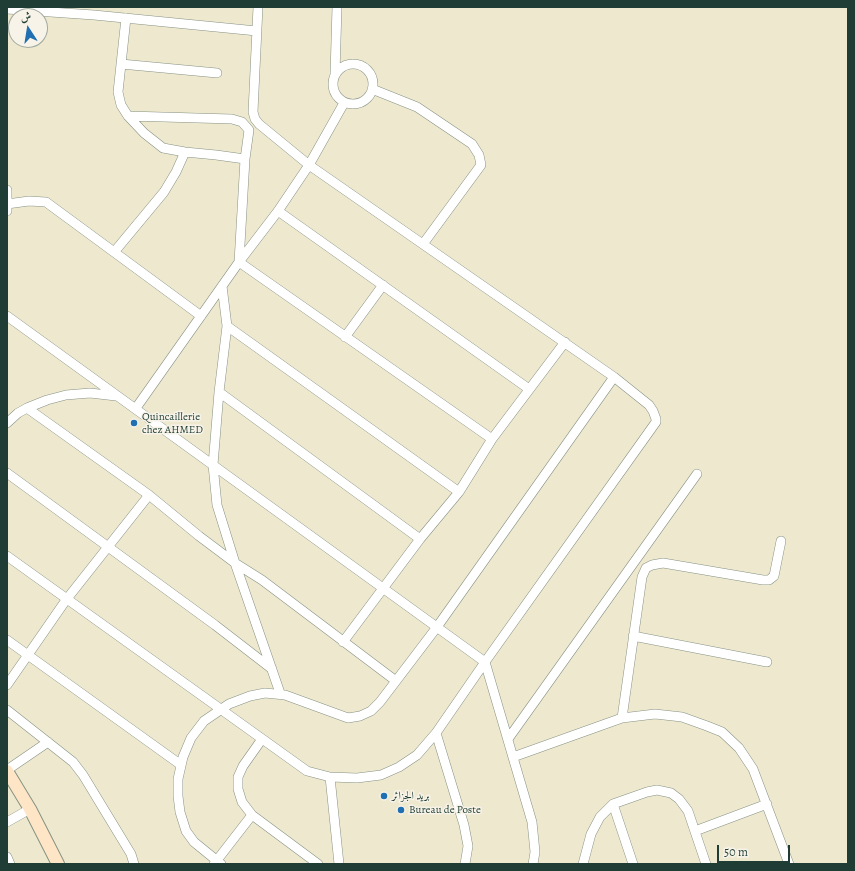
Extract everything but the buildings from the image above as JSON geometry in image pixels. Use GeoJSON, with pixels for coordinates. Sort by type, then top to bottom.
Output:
{"type":"FeatureCollection","features":[{"type":"Feature","properties":{"kind":"main road"},"geometry":{"type":"LineString","coordinates":[[7,771],[30,809],[58,864]]}},
{"type":"Feature","properties":{"kind":"street"},"geometry":{"type":"LineString","coordinates":[[7,556],[66,600],[306,771],[330,777],[357,778],[381,775],[399,767],[417,755],[436,732],[656,422],[655,416],[649,405],[614,377],[309,165],[259,124],[255,119],[253,112],[258,7]]}},
{"type":"Feature","properties":{"kind":"street"},"geometry":{"type":"LineString","coordinates":[[335,74],[340,68],[347,65],[354,64],[361,66],[371,75],[373,82],[369,96],[358,104],[351,105],[344,103],[337,98],[333,91],[332,82],[335,74],[337,7]]}},
{"type":"Feature","properties":{"kind":"street"},"geometry":{"type":"LineString","coordinates":[[7,8],[257,31]]}},
{"type":"Feature","properties":{"kind":"street"},"geometry":{"type":"LineString","coordinates":[[126,18],[118,92],[121,105],[128,116],[144,133],[163,148],[245,159]]}},
{"type":"Feature","properties":{"kind":"street"},"geometry":{"type":"LineString","coordinates":[[121,64],[217,73]]}},
{"type":"Feature","properties":{"kind":"street"},"geometry":{"type":"LineString","coordinates":[[372,89],[417,107],[472,144],[479,155],[481,165],[423,244]]}},
{"type":"Feature","properties":{"kind":"street"},"geometry":{"type":"LineString","coordinates":[[136,408],[239,262],[278,211],[309,165],[344,103]]}},
{"type":"Feature","properties":{"kind":"street"},"geometry":{"type":"LineString","coordinates":[[128,116],[232,119],[242,122],[249,130],[245,159],[239,262]]}},
{"type":"Feature","properties":{"kind":"street"},"geometry":{"type":"LineString","coordinates":[[115,251],[164,192],[176,172],[185,152]]}},
{"type":"Feature","properties":{"kind":"street"},"geometry":{"type":"LineString","coordinates":[[7,190],[7,206],[29,201],[46,202],[104,246],[115,251],[201,316]]}},
{"type":"Feature","properties":{"kind":"street"},"geometry":{"type":"LineString","coordinates":[[278,211],[529,389]]}},
{"type":"Feature","properties":{"kind":"street"},"geometry":{"type":"LineString","coordinates":[[239,262],[492,438]]}},
{"type":"Feature","properties":{"kind":"street"},"geometry":{"type":"LineString","coordinates":[[345,337],[383,285]]}},
{"type":"Feature","properties":{"kind":"street"},"geometry":{"type":"LineString","coordinates":[[222,286],[227,326],[219,392],[213,466],[217,505],[235,563],[280,693]]}},
{"type":"Feature","properties":{"kind":"street"},"geometry":{"type":"LineString","coordinates":[[7,316],[485,662],[532,822],[535,852],[533,864]]}},
{"type":"Feature","properties":{"kind":"street"},"geometry":{"type":"LineString","coordinates":[[227,326],[458,492]]}},
{"type":"Feature","properties":{"kind":"street"},"geometry":{"type":"LineString","coordinates":[[343,642],[420,539],[458,492],[492,438],[565,342]]}},
{"type":"Feature","properties":{"kind":"street"},"geometry":{"type":"LineString","coordinates":[[252,815],[217,863],[194,842],[186,830],[180,812],[178,779],[183,757],[191,738],[204,721],[229,704],[250,696],[265,693],[280,693],[348,718],[360,716],[371,711],[380,702],[437,627],[614,377]]}},
{"type":"Feature","properties":{"kind":"street"},"geometry":{"type":"LineString","coordinates":[[219,392],[420,539]]}},
{"type":"Feature","properties":{"kind":"street"},"geometry":{"type":"LineString","coordinates":[[7,423],[18,413],[27,408],[47,400],[66,395],[102,393],[119,396]]}},
{"type":"Feature","properties":{"kind":"street"},"geometry":{"type":"LineString","coordinates":[[27,408],[149,495],[199,536],[235,563],[262,580],[396,681]]}},
{"type":"Feature","properties":{"kind":"street"},"geometry":{"type":"LineString","coordinates":[[7,473],[215,625],[272,670]]}},
{"type":"Feature","properties":{"kind":"street"},"geometry":{"type":"LineString","coordinates":[[508,739],[697,474]]}},
{"type":"Feature","properties":{"kind":"street"},"geometry":{"type":"LineString","coordinates":[[7,685],[66,600],[149,495]]}},
{"type":"Feature","properties":{"kind":"street"},"geometry":{"type":"LineString","coordinates":[[622,718],[642,577],[646,568],[663,563],[769,580],[774,576],[781,541]]}},
{"type":"Feature","properties":{"kind":"street"},"geometry":{"type":"LineString","coordinates":[[633,636],[767,662]]}},
{"type":"Feature","properties":{"kind":"street"},"geometry":{"type":"LineString","coordinates":[[7,640],[181,765]]}},
{"type":"Feature","properties":{"kind":"street"},"geometry":{"type":"LineString","coordinates":[[7,710],[73,762],[83,775],[131,854],[134,864]]}},
{"type":"Feature","properties":{"kind":"street"},"geometry":{"type":"LineString","coordinates":[[513,757],[622,718],[655,714],[682,717],[722,732],[740,748],[753,769],[789,864]]}},
{"type":"Feature","properties":{"kind":"street"},"geometry":{"type":"LineString","coordinates":[[436,732],[464,824],[468,846],[465,864]]}},
{"type":"Feature","properties":{"kind":"street"},"geometry":{"type":"LineString","coordinates":[[262,739],[243,766],[238,777],[238,790],[242,802],[252,815],[318,864]]}},
{"type":"Feature","properties":{"kind":"street"},"geometry":{"type":"LineString","coordinates":[[7,771],[48,742]]}},
{"type":"Feature","properties":{"kind":"street"},"geometry":{"type":"LineString","coordinates":[[330,777],[339,864]]}},
{"type":"Feature","properties":{"kind":"street"},"geometry":{"type":"LineString","coordinates":[[584,864],[591,834],[600,817],[613,804],[657,790],[671,793],[679,799],[688,811],[706,864]]}},
{"type":"Feature","properties":{"kind":"street"},"geometry":{"type":"LineString","coordinates":[[613,804],[633,864]]}},
{"type":"Feature","properties":{"kind":"street"},"geometry":{"type":"LineString","coordinates":[[695,831],[767,804]]}},
{"type":"Feature","properties":{"kind":"street"},"geometry":{"type":"LineString","coordinates":[[7,822],[30,809]]}},
{"type":"Feature","properties":{"kind":"street"},"geometry":{"type":"LineString","coordinates":[[7,857],[10,864]]}},
{"type":"Feature","properties":{"kind":"place","name":"Quincaillerie chez AHMED"},"geometry":{"type":"Point","coordinates":[134,423]}},
{"type":"Feature","properties":{"kind":"place","name":"بريد الجزائر"},"geometry":{"type":"Point","coordinates":[384,796]}},
{"type":"Feature","properties":{"kind":"place","name":"Bureau de Poste"},"geometry":{"type":"Point","coordinates":[401,810]}}]}
